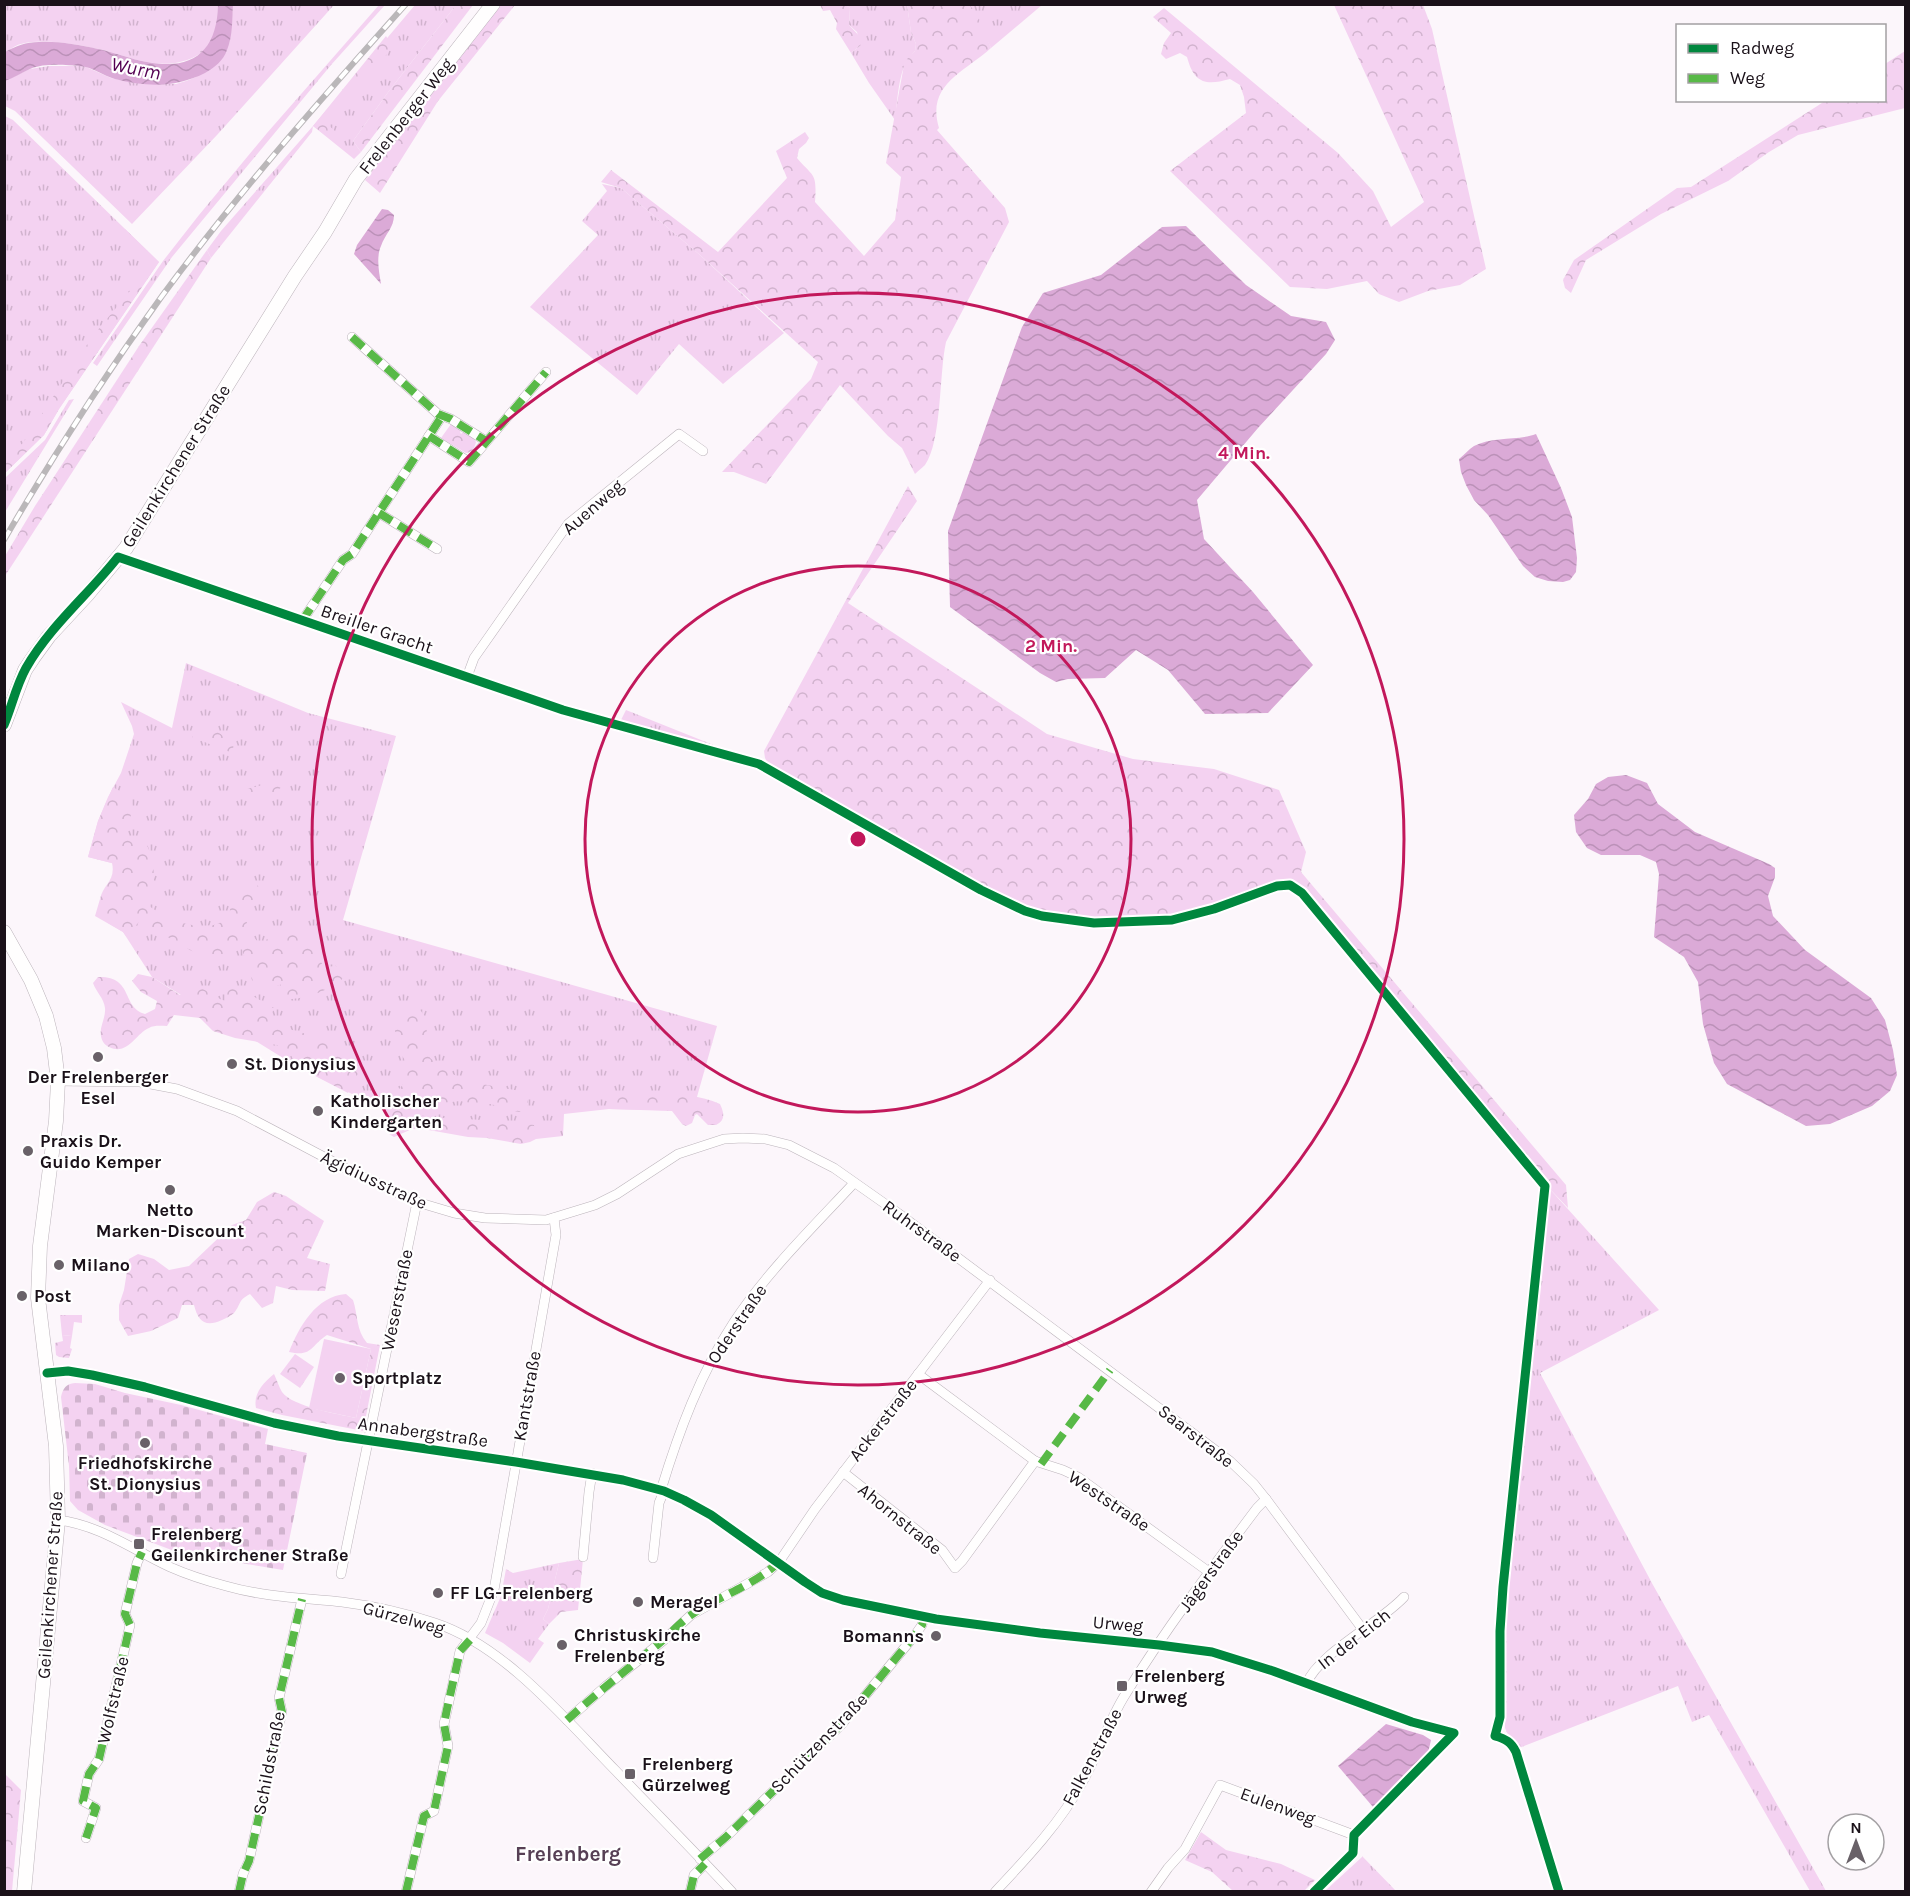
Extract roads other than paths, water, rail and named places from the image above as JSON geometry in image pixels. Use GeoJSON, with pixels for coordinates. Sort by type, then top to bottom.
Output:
{"type":"FeatureCollection","features":[{"type":"Feature","properties":{"kind":"main road","name":"Frelenberger Weg"},"geometry":{"type":"LineString","coordinates":[[325,232],[356,179],[493,4]]}},
{"type":"Feature","properties":{"kind":"main road","name":"Geilenkirchener Straße"},"geometry":{"type":"LineString","coordinates":[[4,725],[25,670],[49,636],[118,557],[325,232]]}},
{"type":"Feature","properties":{"kind":"main road","name":"Geilenkirchener Straße"},"geometry":{"type":"LineString","coordinates":[[4,932],[31,980],[46,1016],[54,1048],[58,1081],[56,1121],[40,1246],[38,1289],[38,1305],[56,1446],[58,1520],[24,1892]]}},
{"type":"Feature","properties":{"kind":"street"},"geometry":{"type":"LineString","coordinates":[[352,337],[442,416],[452,419],[486,441]]}},
{"type":"Feature","properties":{"kind":"street"},"geometry":{"type":"LineString","coordinates":[[429,436],[469,462],[546,372]]}},
{"type":"Feature","properties":{"kind":"street"},"geometry":{"type":"LineString","coordinates":[[302,621],[343,560],[352,554],[442,416]]}},
{"type":"Feature","properties":{"kind":"street","name":"Auenweg"},"geometry":{"type":"LineString","coordinates":[[467,677],[474,658],[568,524],[679,434],[703,451]]}},
{"type":"Feature","properties":{"kind":"street"},"geometry":{"type":"LineString","coordinates":[[379,513],[437,549]]}},
{"type":"Feature","properties":{"kind":"street","name":"Breiller Gracht"},"geometry":{"type":"LineString","coordinates":[[118,557],[576,715],[626,727]]}},
{"type":"Feature","properties":{"kind":"street","name":"Ägidiusstraße"},"geometry":{"type":"LineString","coordinates":[[58,1081],[140,1082],[177,1089],[237,1111],[343,1167],[417,1202],[454,1213],[485,1218],[531,1220],[554,1218],[604,1201],[645,1178],[678,1155],[724,1138],[765,1140],[789,1145],[834,1168],[854,1183]]}},
{"type":"Feature","properties":{"kind":"street","name":"Ruhrstraße"},"geometry":{"type":"LineString","coordinates":[[854,1183],[990,1280]]}},
{"type":"Feature","properties":{"kind":"street","name":"Oderstraße"},"geometry":{"type":"LineString","coordinates":[[653,1558],[659,1503],[678,1435],[713,1357],[735,1320],[759,1287],[854,1183]]}},
{"type":"Feature","properties":{"kind":"street","name":"Weserstraße"},"geometry":{"type":"LineString","coordinates":[[341,1574],[417,1202]]}},
{"type":"Feature","properties":{"kind":"street","name":"Kantstraße"},"geometry":{"type":"LineString","coordinates":[[410,1889],[424,1816],[434,1810],[445,1761],[448,1746],[444,1724],[460,1651],[481,1623],[494,1590],[556,1235],[554,1218]]}},
{"type":"Feature","properties":{"kind":"street","name":"Ackerstraße"},"geometry":{"type":"LineString","coordinates":[[567,1720],[691,1615],[768,1572],[779,1562],[815,1509],[990,1280]]}},
{"type":"Feature","properties":{"kind":"street","name":"Saarstraße"},"geometry":{"type":"LineString","coordinates":[[990,1280],[1230,1461],[1266,1499],[1364,1631]]}},
{"type":"Feature","properties":{"kind":"street","name":"Annabergstraße"},"geometry":{"type":"LineString","coordinates":[[47,1373],[68,1371],[92,1375],[145,1387],[274,1423],[369,1441],[592,1473],[663,1490],[711,1515],[779,1562]]}},
{"type":"Feature","properties":{"kind":"street","name":"Weststraße"},"geometry":{"type":"LineString","coordinates":[[918,1374],[1035,1461],[1078,1477],[1209,1572]]}},
{"type":"Feature","properties":{"kind":"street","name":"Ahornstraße"},"geometry":{"type":"LineString","coordinates":[[843,1472],[942,1550],[955,1568],[1035,1461]]}},
{"type":"Feature","properties":{"kind":"street"},"geometry":{"type":"LineString","coordinates":[[583,1557],[592,1473]]}},
{"type":"Feature","properties":{"kind":"street","name":"Jägerstraße"},"geometry":{"type":"LineString","coordinates":[[1159,1644],[1209,1572],[1266,1499]]}},
{"type":"Feature","properties":{"kind":"street","name":"Gürzelweg"},"geometry":{"type":"LineString","coordinates":[[58,1520],[77,1522],[100,1531],[170,1567],[225,1586],[260,1594],[346,1603],[392,1611],[438,1624],[470,1640],[491,1652],[567,1720],[732,1892]]}},
{"type":"Feature","properties":{"kind":"street","name":"Wolfstraße"},"geometry":{"type":"LineString","coordinates":[[86,1838],[96,1808],[83,1801],[89,1774],[99,1759],[130,1625],[125,1614],[137,1563],[142,1552]]}},
{"type":"Feature","properties":{"kind":"street","name":"Urweg"},"geometry":{"type":"LineString","coordinates":[[779,1562],[822,1593],[843,1600],[924,1617],[1040,1633],[1159,1644],[1212,1652],[1243,1660],[1412,1722],[1454,1733],[1354,1835]]}},
{"type":"Feature","properties":{"kind":"street","name":"In der Eich"},"geometry":{"type":"LineString","coordinates":[[1307,1683],[1311,1673],[1330,1655],[1395,1607],[1404,1597]]}},
{"type":"Feature","properties":{"kind":"street","name":"Schildstraße"},"geometry":{"type":"LineString","coordinates":[[239,1892],[249,1861],[272,1761],[282,1712],[279,1698],[302,1599]]}},
{"type":"Feature","properties":{"kind":"street","name":"Schützenstraße"},"geometry":{"type":"LineString","coordinates":[[703,1861],[841,1725],[915,1635],[924,1617]]}},
{"type":"Feature","properties":{"kind":"street","name":"Falkenstraße"},"geometry":{"type":"LineString","coordinates":[[995,1892],[1043,1839],[1063,1813],[1083,1781],[1115,1712],[1159,1644]]}},
{"type":"Feature","properties":{"kind":"street","name":"Eulenweg"},"geometry":{"type":"LineString","coordinates":[[1151,1892],[1185,1849],[1220,1785],[1354,1835]]}},
{"type":"Feature","properties":{"kind":"street"},"geometry":{"type":"LineString","coordinates":[[1314,1892],[1353,1853],[1354,1835]]}},
{"type":"Feature","properties":{"kind":"street"},"geometry":{"type":"LineString","coordinates":[[690,1892],[694,1875],[703,1861]]}},
{"type":"Feature","properties":{"kind":"water","name":"Wurm"},"geometry":{"type":"Polygon","coordinates":[[[218,5],[233,5],[229,45],[218,63],[194,78],[172,84],[138,84],[111,78],[85,67],[55,65],[36,67],[5,81],[5,52],[34,42],[76,45],[163,64],[189,60],[207,46],[213,35],[218,5]]]}},
{"type":"Feature","properties":{"kind":"water"},"geometry":{"type":"Polygon","coordinates":[[[382,209],[394,215],[393,224],[379,250],[378,265],[381,284],[354,254],[357,245],[382,209]]]}},
{"type":"Feature","properties":{"kind":"water"},"geometry":{"type":"Polygon","coordinates":[[[1186,226],[1246,285],[1291,316],[1326,322],[1335,340],[1326,354],[1258,428],[1197,500],[1204,539],[1253,592],[1313,665],[1268,713],[1205,714],[1168,670],[1136,650],[1105,678],[1068,679],[1056,682],[1040,673],[950,607],[948,531],[1022,327],[1043,293],[1101,275],[1162,227],[1186,226]]]}},
{"type":"Feature","properties":{"kind":"water"},"geometry":{"type":"Polygon","coordinates":[[[1536,434],[1572,517],[1577,558],[1576,572],[1570,580],[1563,582],[1535,577],[1523,566],[1488,515],[1474,500],[1461,472],[1459,459],[1474,446],[1489,441],[1536,434]]]}},
{"type":"Feature","properties":{"kind":"water"},"geometry":{"type":"Polygon","coordinates":[[[1626,775],[1647,783],[1658,804],[1695,832],[1775,868],[1775,877],[1768,896],[1773,916],[1805,950],[1871,998],[1885,1020],[1897,1075],[1890,1091],[1872,1106],[1830,1124],[1806,1126],[1727,1084],[1714,1063],[1703,1024],[1698,982],[1684,957],[1654,937],[1659,874],[1656,862],[1640,855],[1601,855],[1587,848],[1576,832],[1574,815],[1588,799],[1596,784],[1608,777],[1626,775]]]}},
{"type":"Feature","properties":{"kind":"water"},"geometry":{"type":"Polygon","coordinates":[[[1386,1724],[1423,1735],[1431,1740],[1428,1753],[1373,1807],[1338,1766],[1386,1724]]]}},
{"type":"Feature","properties":{"kind":"railway"},"geometry":{"type":"LineString","coordinates":[[4,540],[80,416],[162,296],[250,184],[406,4]]}},
{"type":"Feature","properties":{"kind":"place","name":"Der Frelenberger Esel"},"geometry":{"type":"Point","coordinates":[98,1057]}},
{"type":"Feature","properties":{"kind":"place","name":"St. Dionysius"},"geometry":{"type":"Point","coordinates":[232,1064]}},
{"type":"Feature","properties":{"kind":"place","name":"Katholischer Kindergarten"},"geometry":{"type":"Point","coordinates":[318,1111]}},
{"type":"Feature","properties":{"kind":"place","name":"Praxis Dr. Guido Kemper"},"geometry":{"type":"Point","coordinates":[28,1151]}},
{"type":"Feature","properties":{"kind":"place","name":"Netto Marken-Discount"},"geometry":{"type":"Point","coordinates":[170,1190]}},
{"type":"Feature","properties":{"kind":"place","name":"Milano"},"geometry":{"type":"Point","coordinates":[59,1265]}},
{"type":"Feature","properties":{"kind":"place","name":"Post"},"geometry":{"type":"Point","coordinates":[22,1296]}},
{"type":"Feature","properties":{"kind":"place","name":"Sportplatz"},"geometry":{"type":"Point","coordinates":[340,1378]}},
{"type":"Feature","properties":{"kind":"place","name":"Friedhofskirche St. Dionysius"},"geometry":{"type":"Point","coordinates":[145,1443]}},
{"type":"Feature","properties":{"kind":"place","name":"Frelenberg Geilenkirchener Straße"},"geometry":{"type":"Point","coordinates":[139,1544]}},
{"type":"Feature","properties":{"kind":"place","name":"FF LG-Frelenberg"},"geometry":{"type":"Point","coordinates":[438,1593]}},
{"type":"Feature","properties":{"kind":"place","name":"Meragel"},"geometry":{"type":"Point","coordinates":[638,1602]}},
{"type":"Feature","properties":{"kind":"place","name":"Bomanns"},"geometry":{"type":"Point","coordinates":[936,1636]}},
{"type":"Feature","properties":{"kind":"place","name":"Christuskirche Frelenberg"},"geometry":{"type":"Point","coordinates":[562,1645]}},
{"type":"Feature","properties":{"kind":"place","name":"Frelenberg Urweg"},"geometry":{"type":"Point","coordinates":[1122,1686]}},
{"type":"Feature","properties":{"kind":"place","name":"Frelenberg Gürzelweg"},"geometry":{"type":"Point","coordinates":[630,1774]}},
{"type":"Feature","properties":{"kind":"district","name":"Frelenberg"},"geometry":{"type":"Point","coordinates":[568,1854]}}]}
